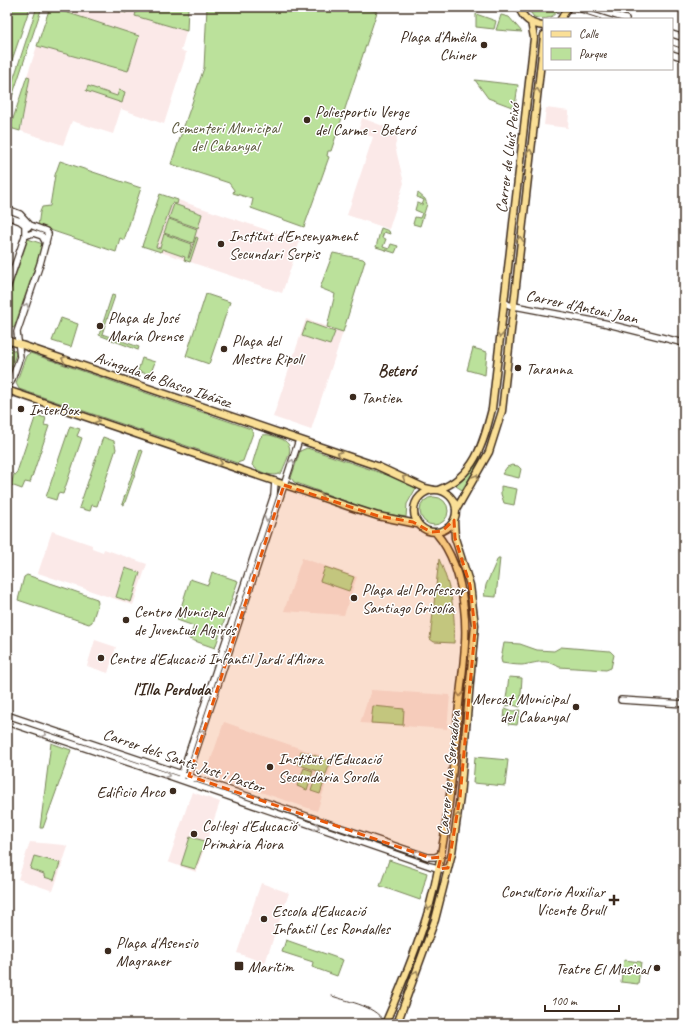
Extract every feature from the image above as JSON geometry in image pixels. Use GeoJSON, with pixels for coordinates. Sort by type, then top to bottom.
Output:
{"type":"FeatureCollection","features":[{"type":"Feature","properties":{"kind":"main road"},"geometry":{"type":"LineString","coordinates":[[562,18],[568,7]]}},
{"type":"Feature","properties":{"kind":"main road"},"geometry":{"type":"LineString","coordinates":[[519,9],[531,22],[543,26]]}},
{"type":"Feature","properties":{"kind":"main road","name":"Carrer de Lluís Peixó"},"geometry":{"type":"LineString","coordinates":[[436,490],[456,482],[465,474],[480,446],[492,409],[534,35],[531,22]]}},
{"type":"Feature","properties":{"kind":"main road","name":"Carrer de Lluís Peixó"},"geometry":{"type":"LineString","coordinates":[[456,510],[489,452],[502,411],[543,44]]}},
{"type":"Feature","properties":{"kind":"main road","name":"Avinguda de Blasco Ibáñez"},"geometry":{"type":"LineString","coordinates":[[7,340],[377,466],[424,488],[436,490]]}},
{"type":"Feature","properties":{"kind":"main road"},"geometry":{"type":"LineString","coordinates":[[7,390],[378,516],[417,524],[425,530],[436,533],[447,529],[454,520],[456,510],[452,499],[448,495],[436,490],[422,494],[417,500],[413,510],[417,524]]}},
{"type":"Feature","properties":{"kind":"main road","name":"Carrer de la Serradora"},"geometry":{"type":"LineString","coordinates":[[397,1024],[435,920],[448,868],[460,797],[475,630],[471,589],[455,538],[454,520]]}},
{"type":"Feature","properties":{"kind":"main road","name":"Carrer de la Serradora"},"geometry":{"type":"LineString","coordinates":[[385,1024],[399,992],[428,910],[442,854],[451,792],[466,623],[462,592],[455,565],[446,547],[436,533]]}},
{"type":"Feature","properties":{"kind":"street"},"geometry":{"type":"LineString","coordinates":[[589,7],[623,18]]}},
{"type":"Feature","properties":{"kind":"street"},"geometry":{"type":"LineString","coordinates":[[673,34],[684,38]]}},
{"type":"Feature","properties":{"kind":"street"},"geometry":{"type":"LineString","coordinates":[[673,54],[684,58]]}},
{"type":"Feature","properties":{"kind":"street"},"geometry":{"type":"LineString","coordinates":[[7,209],[20,214],[30,225],[46,231],[48,234]]}},
{"type":"Feature","properties":{"kind":"street"},"geometry":{"type":"LineString","coordinates":[[7,216],[20,221],[32,229],[48,234]]}},
{"type":"Feature","properties":{"kind":"street"},"geometry":{"type":"LineString","coordinates":[[7,288],[25,236],[25,224]]}},
{"type":"Feature","properties":{"kind":"street"},"geometry":{"type":"LineString","coordinates":[[25,236],[32,233],[42,236],[46,243]]}},
{"type":"Feature","properties":{"kind":"street"},"geometry":{"type":"LineString","coordinates":[[7,385],[11,382],[20,357],[17,332],[48,234]]}},
{"type":"Feature","properties":{"kind":"street"},"geometry":{"type":"LineString","coordinates":[[504,299],[514,304]]}},
{"type":"Feature","properties":{"kind":"street","name":"Carrer d'Antoni Joan"},"geometry":{"type":"LineString","coordinates":[[514,304],[646,332],[684,343]]}},
{"type":"Feature","properties":{"kind":"street"},"geometry":{"type":"LineString","coordinates":[[189,783],[189,776],[282,496],[284,484],[299,440]]}},
{"type":"Feature","properties":{"kind":"street"},"geometry":{"type":"LineString","coordinates":[[180,779],[274,495],[275,481]]}},
{"type":"Feature","properties":{"kind":"street"},"geometry":{"type":"LineString","coordinates":[[248,575],[251,577],[252,584]]}},
{"type":"Feature","properties":{"kind":"street"},"geometry":{"type":"LineString","coordinates":[[222,655],[225,664]]}},
{"type":"Feature","properties":{"kind":"street"},"geometry":{"type":"LineString","coordinates":[[621,700],[684,704]]}},
{"type":"Feature","properties":{"kind":"street","name":"Carrer dels Sants Just i Pastor"},"geometry":{"type":"LineString","coordinates":[[7,715],[428,857],[435,857],[442,854]]}},
{"type":"Feature","properties":{"kind":"street","name":"Carrer dels Sants Just i Pastor"},"geometry":{"type":"LineString","coordinates":[[7,722],[180,779],[438,869]]}},
{"type":"Feature","properties":{"kind":"street"},"geometry":{"type":"LineString","coordinates":[[438,869],[448,868]]}},
{"type":"Feature","properties":{"kind":"highlighted area"},"geometry":{"type":"Polygon","coordinates":[[[284,485],[378,516],[413,522],[431,532],[442,531],[454,520],[455,538],[470,585],[475,630],[460,797],[448,868],[438,869],[441,857],[431,858],[189,776],[284,485]]]}},
{"type":"Feature","properties":{"kind":"shaded area"},"geometry":{"type":"Polygon","coordinates":[[[50,7],[188,7],[187,29],[181,51],[186,52],[185,58],[164,124],[121,109],[113,134],[72,121],[63,145],[21,131],[29,77],[27,76],[50,7]]]}},
{"type":"Feature","properties":{"kind":"shaded area"},"geometry":{"type":"Polygon","coordinates":[[[546,108],[569,111],[568,128],[544,125],[546,108]]]}},
{"type":"Feature","properties":{"kind":"shaded area"},"geometry":{"type":"Polygon","coordinates":[[[362,118],[399,132],[398,137],[396,136],[397,139],[395,146],[404,183],[389,229],[347,215],[373,137],[358,132],[362,118]]]}},
{"type":"Feature","properties":{"kind":"shaded area","name":"Institut d'Ensenyament Secundari Serpis"},"geometry":{"type":"Polygon","coordinates":[[[160,194],[300,241],[282,293],[143,246],[160,194]]]}},
{"type":"Feature","properties":{"kind":"shaded area"},"geometry":{"type":"Polygon","coordinates":[[[306,319],[343,332],[311,430],[273,417],[306,319]]]}},
{"type":"Feature","properties":{"kind":"shaded area"},"geometry":{"type":"Polygon","coordinates":[[[52,531],[92,545],[92,548],[103,552],[104,549],[147,564],[133,605],[38,573],[52,531]]]}},
{"type":"Feature","properties":{"kind":"shaded area"},"geometry":{"type":"Polygon","coordinates":[[[302,558],[357,577],[344,615],[284,611],[302,558]]]}},
{"type":"Feature","properties":{"kind":"shaded area","name":"Centre d'Educació Infantil Jardí d'Aiora"},"geometry":{"type":"Polygon","coordinates":[[[95,640],[116,647],[108,673],[87,666],[95,640]]]}},
{"type":"Feature","properties":{"kind":"shaded area"},"geometry":{"type":"Polygon","coordinates":[[[371,690],[450,695],[447,729],[360,723],[371,690]]]}},
{"type":"Feature","properties":{"kind":"shaded area","name":"Institut d'Educació Secundària Sorolla"},"geometry":{"type":"Polygon","coordinates":[[[224,722],[334,760],[317,811],[206,774],[224,722]]]}},
{"type":"Feature","properties":{"kind":"shaded area","name":"Col·legi d'Educació Primària Aiora"},"geometry":{"type":"Polygon","coordinates":[[[192,792],[220,802],[196,872],[168,862],[192,792]]]}},
{"type":"Feature","properties":{"kind":"shaded area"},"geometry":{"type":"Polygon","coordinates":[[[30,842],[64,845],[68,847],[53,891],[18,879],[30,842]]]}},
{"type":"Feature","properties":{"kind":"shaded area","name":"Escola d'Educació Infantil Les Rondalles"},"geometry":{"type":"Polygon","coordinates":[[[261,883],[289,893],[265,963],[237,953],[261,883]]]}},
{"type":"Feature","properties":{"kind":"green space"},"geometry":{"type":"Polygon","coordinates":[[[7,7],[30,7],[7,75],[7,7]]]}},
{"type":"Feature","properties":{"kind":"green space"},"geometry":{"type":"Polygon","coordinates":[[[50,7],[139,36],[128,71],[37,46],[50,7]]]}},
{"type":"Feature","properties":{"kind":"green space"},"geometry":{"type":"Polygon","coordinates":[[[108,7],[188,7],[187,31],[135,16],[136,12],[128,9],[126,13],[108,7]]]}},
{"type":"Feature","properties":{"kind":"green space","name":"Cementeri Municipal del Cabanyal"},"geometry":{"type":"Polygon","coordinates":[[[207,7],[364,7],[377,12],[331,151],[328,151],[327,156],[329,157],[304,227],[251,208],[253,199],[233,193],[234,190],[229,183],[171,164],[204,68],[207,7]]]}},
{"type":"Feature","properties":{"kind":"green space"},"geometry":{"type":"Polygon","coordinates":[[[526,7],[559,7],[555,14],[549,18],[542,19],[534,17],[526,7]]]}},
{"type":"Feature","properties":{"kind":"green space"},"geometry":{"type":"Polygon","coordinates":[[[39,8],[41,10],[7,112],[7,99],[36,10],[39,8]]]}},
{"type":"Feature","properties":{"kind":"green space"},"geometry":{"type":"Polygon","coordinates":[[[476,14],[496,21],[494,29],[476,27],[476,14]]]}},
{"type":"Feature","properties":{"kind":"green space"},"geometry":{"type":"Polygon","coordinates":[[[501,15],[509,17],[522,32],[496,30],[501,15]]]}},
{"type":"Feature","properties":{"kind":"green space"},"geometry":{"type":"Polygon","coordinates":[[[27,76],[30,77],[20,131],[10,128],[27,76]]]}},
{"type":"Feature","properties":{"kind":"green space"},"geometry":{"type":"Polygon","coordinates":[[[475,80],[518,85],[515,106],[512,107],[488,98],[475,80]]]}},
{"type":"Feature","properties":{"kind":"green space"},"geometry":{"type":"Polygon","coordinates":[[[88,86],[117,96],[119,90],[125,92],[122,103],[86,91],[88,86]]]}},
{"type":"Feature","properties":{"kind":"green space"},"geometry":{"type":"Polygon","coordinates":[[[60,161],[141,188],[124,240],[120,238],[116,252],[38,226],[42,207],[50,206],[55,175],[60,161]]]}},
{"type":"Feature","properties":{"kind":"green space"},"geometry":{"type":"Polygon","coordinates":[[[418,193],[425,199],[427,204],[420,226],[413,224],[415,217],[420,218],[422,213],[415,210],[417,203],[422,205],[424,200],[417,197],[418,193]]]}},
{"type":"Feature","properties":{"kind":"green space"},"geometry":{"type":"Polygon","coordinates":[[[160,194],[178,200],[177,204],[172,203],[156,247],[160,248],[164,234],[192,244],[189,258],[196,237],[198,238],[190,262],[184,260],[185,257],[162,249],[161,252],[142,246],[160,194]]]}},
{"type":"Feature","properties":{"kind":"green space"},"geometry":{"type":"Polygon","coordinates":[[[174,204],[202,214],[198,228],[169,218],[174,204]]]}},
{"type":"Feature","properties":{"kind":"green space"},"geometry":{"type":"Polygon","coordinates":[[[169,219],[197,229],[193,243],[164,233],[169,219]]]}},
{"type":"Feature","properties":{"kind":"green space"},"geometry":{"type":"Polygon","coordinates":[[[381,228],[389,231],[390,234],[384,232],[382,238],[386,239],[383,247],[389,249],[391,244],[398,246],[395,253],[376,247],[381,228]]]}},
{"type":"Feature","properties":{"kind":"green space"},"geometry":{"type":"Polygon","coordinates":[[[28,239],[43,244],[14,328],[7,326],[7,300],[28,239]]]}},
{"type":"Feature","properties":{"kind":"green space"},"geometry":{"type":"Polygon","coordinates":[[[333,253],[363,259],[365,261],[343,332],[327,327],[335,294],[320,288],[333,253]]]}},
{"type":"Feature","properties":{"kind":"green space"},"geometry":{"type":"Polygon","coordinates":[[[206,294],[230,302],[209,364],[186,356],[206,294]]]}},
{"type":"Feature","properties":{"kind":"green space"},"geometry":{"type":"Polygon","coordinates":[[[112,295],[115,296],[102,334],[139,347],[138,350],[99,335],[112,295]]]}},
{"type":"Feature","properties":{"kind":"green space"},"geometry":{"type":"Polygon","coordinates":[[[61,318],[78,324],[71,347],[52,341],[61,318]]]}},
{"type":"Feature","properties":{"kind":"green space"},"geometry":{"type":"Polygon","coordinates":[[[307,322],[335,332],[330,345],[302,336],[307,322]]]}},
{"type":"Feature","properties":{"kind":"green space"},"geometry":{"type":"Polygon","coordinates":[[[7,346],[15,351],[16,354],[7,379],[7,346]]]}},
{"type":"Feature","properties":{"kind":"green space"},"geometry":{"type":"Polygon","coordinates":[[[473,348],[487,352],[485,375],[467,370],[473,348]]]}},
{"type":"Feature","properties":{"kind":"green space"},"geometry":{"type":"Polygon","coordinates":[[[30,353],[251,429],[253,433],[243,461],[237,463],[19,389],[16,383],[26,356],[30,353]]]}},
{"type":"Feature","properties":{"kind":"green space"},"geometry":{"type":"Polygon","coordinates":[[[142,358],[155,362],[150,375],[138,371],[142,358]]]}},
{"type":"Feature","properties":{"kind":"green space"},"geometry":{"type":"Polygon","coordinates":[[[36,415],[46,418],[44,425],[49,426],[30,483],[25,482],[22,489],[11,485],[14,474],[16,475],[36,415]]]}},
{"type":"Feature","properties":{"kind":"green space"},"geometry":{"type":"Polygon","coordinates":[[[70,426],[80,429],[77,436],[82,438],[63,494],[58,493],[56,500],[46,497],[70,426]]]}},
{"type":"Feature","properties":{"kind":"green space"},"geometry":{"type":"Polygon","coordinates":[[[263,435],[279,438],[285,441],[290,448],[290,452],[282,472],[279,474],[267,474],[254,468],[252,465],[260,438],[263,435]]]}},
{"type":"Feature","properties":{"kind":"green space"},"geometry":{"type":"Polygon","coordinates":[[[103,437],[114,441],[116,449],[97,506],[92,505],[90,511],[79,508],[103,437]]]}},
{"type":"Feature","properties":{"kind":"green space"},"geometry":{"type":"Polygon","coordinates":[[[307,448],[390,476],[416,488],[407,504],[406,517],[375,512],[294,482],[291,478],[300,451],[307,448]]]}},
{"type":"Feature","properties":{"kind":"green space"},"geometry":{"type":"Polygon","coordinates":[[[140,450],[143,451],[124,505],[122,504],[140,450]]]}},
{"type":"Feature","properties":{"kind":"green space"},"geometry":{"type":"Polygon","coordinates":[[[479,456],[482,457],[462,490],[456,486],[465,478],[479,456]]]}},
{"type":"Feature","properties":{"kind":"green space"},"geometry":{"type":"Polygon","coordinates":[[[512,465],[518,466],[521,469],[519,478],[502,474],[507,467],[512,465]]]}},
{"type":"Feature","properties":{"kind":"green space"},"geometry":{"type":"Polygon","coordinates":[[[501,486],[517,489],[514,505],[504,503],[501,494],[501,486]]]}},
{"type":"Feature","properties":{"kind":"green space"},"geometry":{"type":"Polygon","coordinates":[[[434,497],[444,501],[448,511],[444,521],[434,525],[424,521],[420,511],[424,501],[434,497]]]}},
{"type":"Feature","properties":{"kind":"green space"},"geometry":{"type":"Polygon","coordinates":[[[498,558],[500,558],[496,597],[484,596],[486,585],[498,558]]]}},
{"type":"Feature","properties":{"kind":"green space"},"geometry":{"type":"Polygon","coordinates":[[[439,559],[447,579],[452,600],[454,643],[434,642],[430,639],[439,559]]]}},
{"type":"Feature","properties":{"kind":"green space"},"geometry":{"type":"Polygon","coordinates":[[[325,567],[354,577],[349,591],[320,581],[325,567]]]}},
{"type":"Feature","properties":{"kind":"green space"},"geometry":{"type":"Polygon","coordinates":[[[125,568],[140,573],[131,602],[116,597],[125,568]]]}},
{"type":"Feature","properties":{"kind":"green space"},"geometry":{"type":"Polygon","coordinates":[[[212,572],[238,581],[215,648],[189,639],[194,626],[177,620],[190,579],[208,585],[212,572]]]}},
{"type":"Feature","properties":{"kind":"green space"},"geometry":{"type":"Polygon","coordinates":[[[27,575],[97,599],[98,603],[92,622],[89,624],[18,600],[24,577],[27,575]]]}},
{"type":"Feature","properties":{"kind":"green space"},"geometry":{"type":"Polygon","coordinates":[[[504,643],[520,644],[537,650],[554,651],[561,647],[610,651],[614,655],[611,668],[606,670],[559,667],[545,662],[522,665],[502,663],[501,659],[504,643]]]}},
{"type":"Feature","properties":{"kind":"green space"},"geometry":{"type":"Polygon","coordinates":[[[509,677],[522,678],[520,707],[513,705],[505,706],[509,677]]]}},
{"type":"Feature","properties":{"kind":"green space"},"geometry":{"type":"Polygon","coordinates":[[[373,706],[404,709],[403,725],[371,723],[373,706]]]}},
{"type":"Feature","properties":{"kind":"green space"},"geometry":{"type":"Polygon","coordinates":[[[505,708],[513,711],[520,710],[517,725],[508,724],[509,720],[504,719],[505,708]]]}},
{"type":"Feature","properties":{"kind":"green space"},"geometry":{"type":"Polygon","coordinates":[[[51,743],[71,750],[43,828],[40,828],[51,743]]]}},
{"type":"Feature","properties":{"kind":"green space"},"geometry":{"type":"Polygon","coordinates":[[[301,751],[331,761],[326,774],[297,764],[301,751]]]}},
{"type":"Feature","properties":{"kind":"green space"},"geometry":{"type":"Polygon","coordinates":[[[475,757],[508,760],[505,786],[473,783],[475,757]]]}},
{"type":"Feature","properties":{"kind":"green space"},"geometry":{"type":"Polygon","coordinates":[[[304,768],[313,771],[307,790],[297,786],[304,768]]]}},
{"type":"Feature","properties":{"kind":"green space"},"geometry":{"type":"Polygon","coordinates":[[[317,773],[326,776],[320,794],[311,791],[317,773]]]}},
{"type":"Feature","properties":{"kind":"green space"},"geometry":{"type":"Polygon","coordinates":[[[190,837],[205,841],[195,869],[181,865],[190,837]]]}},
{"type":"Feature","properties":{"kind":"green space"},"geometry":{"type":"Polygon","coordinates":[[[34,856],[60,863],[54,880],[44,877],[44,874],[30,869],[34,856]]]}},
{"type":"Feature","properties":{"kind":"green space"},"geometry":{"type":"Polygon","coordinates":[[[389,860],[427,873],[420,900],[380,886],[389,860]]]}},
{"type":"Feature","properties":{"kind":"green space"},"geometry":{"type":"Polygon","coordinates":[[[286,940],[343,960],[337,976],[312,967],[313,962],[282,952],[286,940]]]}},
{"type":"Feature","properties":{"kind":"green space"},"geometry":{"type":"Polygon","coordinates":[[[624,960],[641,962],[638,984],[621,982],[624,960]]]}},
{"type":"Feature","properties":{"kind":"tram line"},"geometry":{"type":"LineString","coordinates":[[564,7],[598,18]]}},
{"type":"Feature","properties":{"kind":"tram line"},"geometry":{"type":"LineString","coordinates":[[673,45],[684,49]]}},
{"type":"Feature","properties":{"kind":"tram line"},"geometry":{"type":"LineString","coordinates":[[332,996],[370,1009],[376,1013],[385,1024]]}},
{"type":"Feature","properties":{"kind":"place","name":"Plaça d'Amèlia Chiner"},"geometry":{"type":"Point","coordinates":[484,45]}},
{"type":"Feature","properties":{"kind":"place","name":"Poliesportiu Verge del Carme - Beteró"},"geometry":{"type":"Point","coordinates":[307,120]}},
{"type":"Feature","properties":{"kind":"place","name":"Institut d'Ensenyament Secundari Serpis"},"geometry":{"type":"Point","coordinates":[221,244]}},
{"type":"Feature","properties":{"kind":"place","name":"Plaça de José María Orense"},"geometry":{"type":"Point","coordinates":[100,326]}},
{"type":"Feature","properties":{"kind":"place","name":"Plaça del Mestre Ripoll"},"geometry":{"type":"Point","coordinates":[224,349]}},
{"type":"Feature","properties":{"kind":"place","name":"Taranna"},"geometry":{"type":"Point","coordinates":[518,368]}},
{"type":"Feature","properties":{"kind":"place","name":"Tantien"},"geometry":{"type":"Point","coordinates":[353,397]}},
{"type":"Feature","properties":{"kind":"place","name":"InterBox"},"geometry":{"type":"Point","coordinates":[21,409]}},
{"type":"Feature","properties":{"kind":"place","name":"Plaça del Professor Santiago Grisolía"},"geometry":{"type":"Point","coordinates":[354,598]}},
{"type":"Feature","properties":{"kind":"place","name":"Centro Municipal de Juventud Algirós"},"geometry":{"type":"Point","coordinates":[126,620]}},
{"type":"Feature","properties":{"kind":"place","name":"Centre d'Educació Infantil Jardí d'Aiora"},"geometry":{"type":"Point","coordinates":[101,658]}},
{"type":"Feature","properties":{"kind":"place","name":"Mercat Municipal del Cabanyal"},"geometry":{"type":"Point","coordinates":[576,707]}},
{"type":"Feature","properties":{"kind":"place","name":"Institut d'Educació Secundària Sorolla"},"geometry":{"type":"Point","coordinates":[270,767]}},
{"type":"Feature","properties":{"kind":"place","name":"Edificio Arco"},"geometry":{"type":"Point","coordinates":[173,791]}},
{"type":"Feature","properties":{"kind":"place","name":"Col·legi d'Educació Primària Aiora"},"geometry":{"type":"Point","coordinates":[194,834]}},
{"type":"Feature","properties":{"kind":"place","name":"Consultorio Auxiliar Vicente Brull"},"geometry":{"type":"Point","coordinates":[614,900]}},
{"type":"Feature","properties":{"kind":"place","name":"Escola d'Educació Infantil Les Rondalles"},"geometry":{"type":"Point","coordinates":[264,919]}},
{"type":"Feature","properties":{"kind":"place","name":"Plaça d'Asensio Magraner"},"geometry":{"type":"Point","coordinates":[108,951]}},
{"type":"Feature","properties":{"kind":"place","name":"Marítim"},"geometry":{"type":"Point","coordinates":[239,966]}},
{"type":"Feature","properties":{"kind":"place","name":"Teatre El Musical"},"geometry":{"type":"Point","coordinates":[657,968]}},
{"type":"Feature","properties":{"kind":"district","name":"Beteró"},"geometry":{"type":"Point","coordinates":[397,370]}},
{"type":"Feature","properties":{"kind":"district","name":"l'Illa Perduda"},"geometry":{"type":"Point","coordinates":[172,689]}}]}
